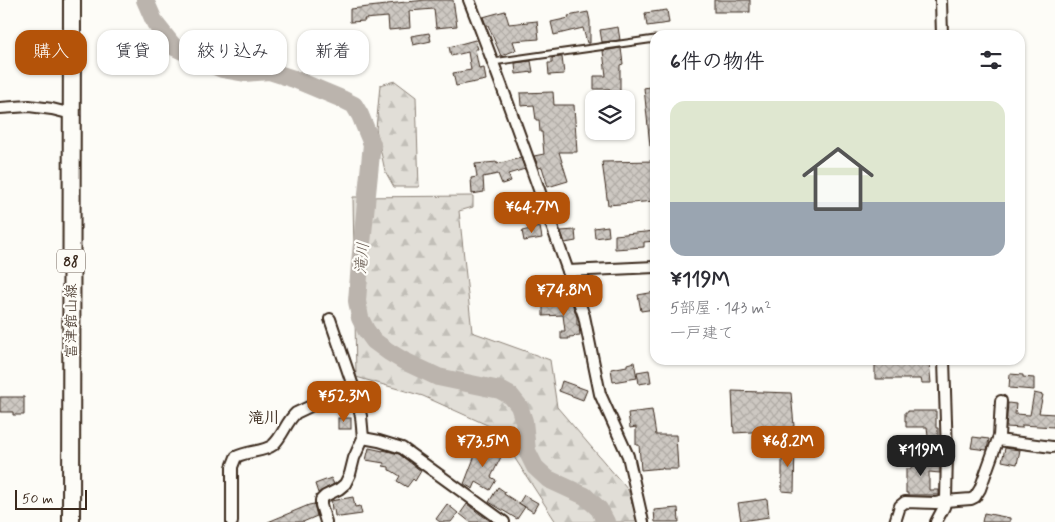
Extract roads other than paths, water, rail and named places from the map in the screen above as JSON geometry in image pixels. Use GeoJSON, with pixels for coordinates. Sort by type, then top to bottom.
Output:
{"type":"FeatureCollection","features":[{"type":"Feature","properties":{"kind":"main road","name":"富津館山線"},"geometry":{"type":"LineString","coordinates":[[71,522],[72,0]]}},
{"type":"Feature","properties":{"kind":"street"},"geometry":{"type":"LineString","coordinates":[[469,0],[584,316],[600,394],[628,456],[643,522]]}},
{"type":"Feature","properties":{"kind":"street"},"geometry":{"type":"LineString","coordinates":[[941,0],[942,30]]}},
{"type":"Feature","properties":{"kind":"street"},"geometry":{"type":"LineString","coordinates":[[0,108],[29,106],[72,114]]}},
{"type":"Feature","properties":{"kind":"street"},"geometry":{"type":"LineString","coordinates":[[568,271],[650,267]]}},
{"type":"Feature","properties":{"kind":"street"},"geometry":{"type":"LineString","coordinates":[[326,522],[321,500],[324,496],[339,490],[345,484],[363,438],[361,416],[353,386],[330,319]]}},
{"type":"Feature","properties":{"kind":"street"},"geometry":{"type":"LineString","coordinates":[[936,522],[946,501],[947,453],[944,365]]}},
{"type":"Feature","properties":{"kind":"street"},"geometry":{"type":"LineString","coordinates":[[232,522],[232,467],[236,457],[273,445],[296,413],[353,386]]}},
{"type":"Feature","properties":{"kind":"street"},"geometry":{"type":"LineString","coordinates":[[895,522],[900,506],[905,502],[936,503],[975,497],[980,490],[998,440],[1001,401]]}},
{"type":"Feature","properties":{"kind":"street"},"geometry":{"type":"LineString","coordinates":[[363,438],[402,448],[504,522]]}},
{"type":"Feature","properties":{"kind":"street"},"geometry":{"type":"LineString","coordinates":[[998,440],[1052,447]]}},
{"type":"Feature","properties":{"kind":"lane"},"geometry":{"type":"LineString","coordinates":[[493,62],[650,40]]}},
{"type":"Feature","properties":{"kind":"waterway","name":"滝川"},"geometry":{"type":"LineString","coordinates":[[145,0],[155,23],[174,47],[222,69],[245,73],[269,71],[294,79],[354,105],[372,144],[357,301],[360,318],[366,330],[374,341],[389,352],[438,377],[500,390],[511,396],[519,406],[524,421],[527,451],[535,467],[548,479],[585,496],[599,509],[606,522]]}},
{"type":"Feature","properties":{"kind":"district","name":"滝川"},"geometry":{"type":"Point","coordinates":[264,417]}}]}
